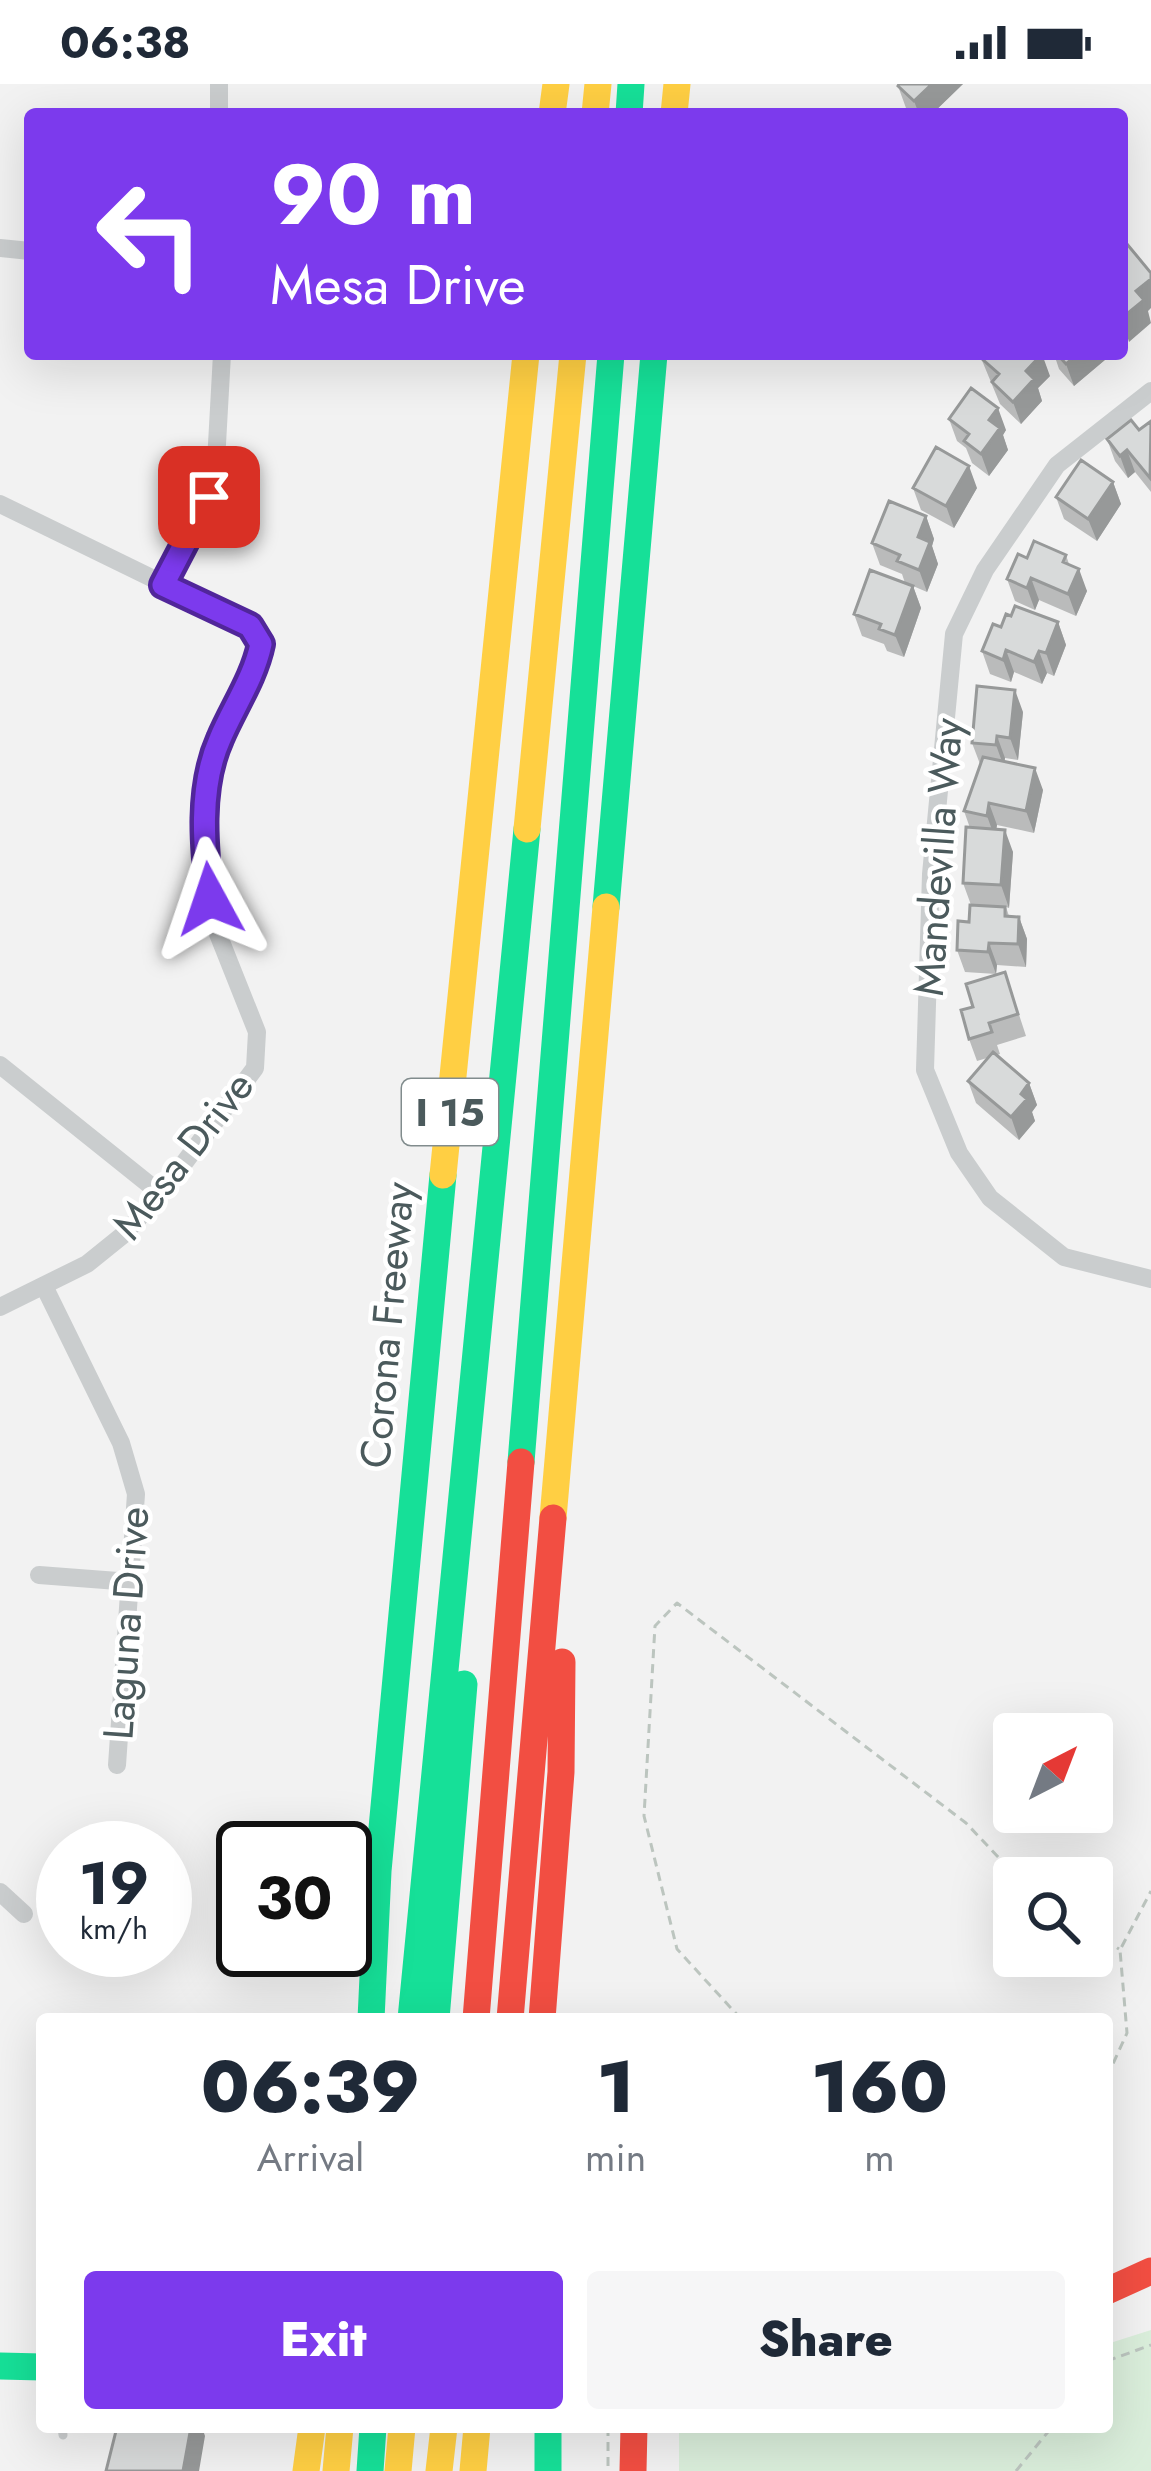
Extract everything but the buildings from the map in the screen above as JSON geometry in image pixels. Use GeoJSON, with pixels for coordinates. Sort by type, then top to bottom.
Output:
{"type":"FeatureCollection","features":[{"type":"Feature","properties":{"kind":"main road","name":"Corona Freeway"},"geometry":{"type":"LineString","coordinates":[[370,2013],[378,1871],[525,360]]}},
{"type":"Feature","properties":{"kind":"main road"},"geometry":{"type":"LineString","coordinates":[[412,2013],[472,1352],[572,360]]}},
{"type":"Feature","properties":{"kind":"main road"},"geometry":{"type":"LineString","coordinates":[[476,2013],[610,360]]}},
{"type":"Feature","properties":{"kind":"main road"},"geometry":{"type":"LineString","coordinates":[[511,2013],[653,360]]}},
{"type":"Feature","properties":{"kind":"main road"},"geometry":{"type":"LineString","coordinates":[[437,2013],[466,1668],[472,1352]]}},
{"type":"Feature","properties":{"kind":"main road"},"geometry":{"type":"LineString","coordinates":[[456,2013],[488,1670],[526,1369]]}},
{"type":"Feature","properties":{"kind":"main road"},"geometry":{"type":"LineString","coordinates":[[542,2013],[561,1772],[562,1432]]}},
{"type":"Feature","properties":{"kind":"main road"},"geometry":{"type":"LineString","coordinates":[[362,2013],[378,1871]]}},
{"type":"Feature","properties":{"kind":"main road"},"geometry":{"type":"LineString","coordinates":[[1113,2287],[1151,2271]]}},
{"type":"Feature","properties":{"kind":"main road"},"geometry":{"type":"LineString","coordinates":[[0,2366],[36,2367]]}},
{"type":"Feature","properties":{"kind":"main road"},"geometry":{"type":"LineString","coordinates":[[307,2466],[311,2433]]}},
{"type":"Feature","properties":{"kind":"main road"},"geometry":{"type":"LineString","coordinates":[[336,2468],[339,2433]]}},
{"type":"Feature","properties":{"kind":"main road"},"geometry":{"type":"LineString","coordinates":[[370,2471],[373,2433]]}},
{"type":"Feature","properties":{"kind":"main road"},"geometry":{"type":"LineString","coordinates":[[398,2471],[401,2433]]}},
{"type":"Feature","properties":{"kind":"main road"},"geometry":{"type":"LineString","coordinates":[[417,2471],[419,2433]]}},
{"type":"Feature","properties":{"kind":"main road"},"geometry":{"type":"LineString","coordinates":[[439,2471],[442,2433]]}},
{"type":"Feature","properties":{"kind":"main road"},"geometry":{"type":"LineString","coordinates":[[633,2471],[634,2433]]}},
{"type":"Feature","properties":{"kind":"street"},"geometry":{"type":"LineString","coordinates":[[0,504],[163,585],[215,480],[222,360]]}},
{"type":"Feature","properties":{"kind":"street","name":"Mandevilla Way"},"geometry":{"type":"LineString","coordinates":[[1151,391],[1057,465],[985,570],[954,634],[932,874],[925,1070],[959,1153],[990,1198],[1064,1257],[1151,1279]]}},
{"type":"Feature","properties":{"kind":"street","name":"Mesa Drive"},"geometry":{"type":"LineString","coordinates":[[0,1307],[106,1250],[161,1194],[244,1088],[258,1059],[255,1023],[214,916],[205,834],[214,758],[261,644],[250,626],[163,585]]}},
{"type":"Feature","properties":{"kind":"street"},"geometry":{"type":"LineString","coordinates":[[0,1065],[161,1194]]}},
{"type":"Feature","properties":{"kind":"street","name":"Laguna Drive"},"geometry":{"type":"LineString","coordinates":[[44,1286],[131,1471],[137,1506],[117,1765]]}},
{"type":"Feature","properties":{"kind":"street"},"geometry":{"type":"LineString","coordinates":[[39,1575],[131,1582]]}},
{"type":"Feature","properties":{"kind":"street"},"geometry":{"type":"LineString","coordinates":[[0,1892],[24,1914]]}},
{"type":"Feature","properties":{"kind":"path"},"geometry":{"type":"LineString","coordinates":[[736,2013],[677,1949],[644,1816],[656,1626],[677,1603],[966,1823],[998,1857]]}},
{"type":"Feature","properties":{"kind":"path"},"geometry":{"type":"LineString","coordinates":[[1113,2064],[1127,2033],[1120,1951],[1151,1892]]}},
{"type":"Feature","properties":{"kind":"path"},"geometry":{"type":"LineString","coordinates":[[1113,1946],[1120,1951]]}},
{"type":"Feature","properties":{"kind":"path"},"geometry":{"type":"LineString","coordinates":[[1113,2359],[1151,2344]]}},
{"type":"Feature","properties":{"kind":"path"},"geometry":{"type":"LineString","coordinates":[[608,2433],[608,2471]]}},
{"type":"Feature","properties":{"kind":"path"},"geometry":{"type":"LineString","coordinates":[[1016,2471],[1047,2433]]}},
{"type":"Feature","properties":{"kind":"green space"},"geometry":{"type":"Polygon","coordinates":[[[1151,2330],[1151,2471],[679,2471],[679,2433],[1113,2433],[1113,2342],[1151,2330]]]}},
{"type":"Feature","properties":{"kind":"traffic: fast"},"geometry":{"type":"LineString","coordinates":[[629,108],[631,84]]}},
{"type":"Feature","properties":{"kind":"traffic: fast"},"geometry":{"type":"LineString","coordinates":[[521,1462],[611,360]]}},
{"type":"Feature","properties":{"kind":"traffic: fast"},"geometry":{"type":"LineString","coordinates":[[606,907],[653,360]]}},
{"type":"Feature","properties":{"kind":"traffic: fast"},"geometry":{"type":"LineString","coordinates":[[412,2013],[527,829]]}},
{"type":"Feature","properties":{"kind":"traffic: fast"},"geometry":{"type":"LineString","coordinates":[[371,2013],[378,1871],[443,1175]]}},
{"type":"Feature","properties":{"kind":"traffic: fast"},"geometry":{"type":"LineString","coordinates":[[437,2013],[464,1684]]}},
{"type":"Feature","properties":{"kind":"traffic: fast"},"geometry":{"type":"LineString","coordinates":[[0,2366],[36,2367]]}},
{"type":"Feature","properties":{"kind":"traffic: fast"},"geometry":{"type":"LineString","coordinates":[[370,2471],[373,2433]]}},
{"type":"Feature","properties":{"kind":"traffic: fast"},"geometry":{"type":"LineString","coordinates":[[548,2433],[548,2471]]}},
{"type":"Feature","properties":{"kind":"traffic: slow"},"geometry":{"type":"LineString","coordinates":[[553,108],[556,84]]}},
{"type":"Feature","properties":{"kind":"traffic: slow"},"geometry":{"type":"LineString","coordinates":[[596,108],[598,84]]}},
{"type":"Feature","properties":{"kind":"traffic: slow"},"geometry":{"type":"LineString","coordinates":[[675,108],[677,84]]}},
{"type":"Feature","properties":{"kind":"traffic: slow"},"geometry":{"type":"LineString","coordinates":[[443,1175],[525,360]]}},
{"type":"Feature","properties":{"kind":"traffic: slow"},"geometry":{"type":"LineString","coordinates":[[527,829],[572,360]]}},
{"type":"Feature","properties":{"kind":"traffic: slow"},"geometry":{"type":"LineString","coordinates":[[553,1518],[606,907]]}},
{"type":"Feature","properties":{"kind":"traffic: slow"},"geometry":{"type":"LineString","coordinates":[[306,2471],[311,2433]]}},
{"type":"Feature","properties":{"kind":"traffic: slow"},"geometry":{"type":"LineString","coordinates":[[336,2471],[339,2433]]}},
{"type":"Feature","properties":{"kind":"traffic: slow"},"geometry":{"type":"LineString","coordinates":[[398,2471],[401,2433]]}},
{"type":"Feature","properties":{"kind":"traffic: slow"},"geometry":{"type":"LineString","coordinates":[[439,2471],[443,2433]]}},
{"type":"Feature","properties":{"kind":"traffic: slow"},"geometry":{"type":"LineString","coordinates":[[473,2471],[476,2433]]}},
{"type":"Feature","properties":{"kind":"traffic: jam"},"geometry":{"type":"LineString","coordinates":[[476,2013],[521,1462]]}},
{"type":"Feature","properties":{"kind":"traffic: jam"},"geometry":{"type":"LineString","coordinates":[[511,2013],[553,1518]]}},
{"type":"Feature","properties":{"kind":"traffic: jam"},"geometry":{"type":"LineString","coordinates":[[542,2013],[561,1772],[562,1662]]}},
{"type":"Feature","properties":{"kind":"traffic: jam"},"geometry":{"type":"LineString","coordinates":[[1113,2288],[1151,2271]]}},
{"type":"Feature","properties":{"kind":"traffic: jam"},"geometry":{"type":"LineString","coordinates":[[633,2471],[634,2433]]}},
{"type":"Feature","properties":{"kind":"route"},"geometry":{"type":"LineString","coordinates":[[209,497],[163,585],[250,626],[261,644],[219,740],[209,779],[205,834],[210,899]]}}]}
